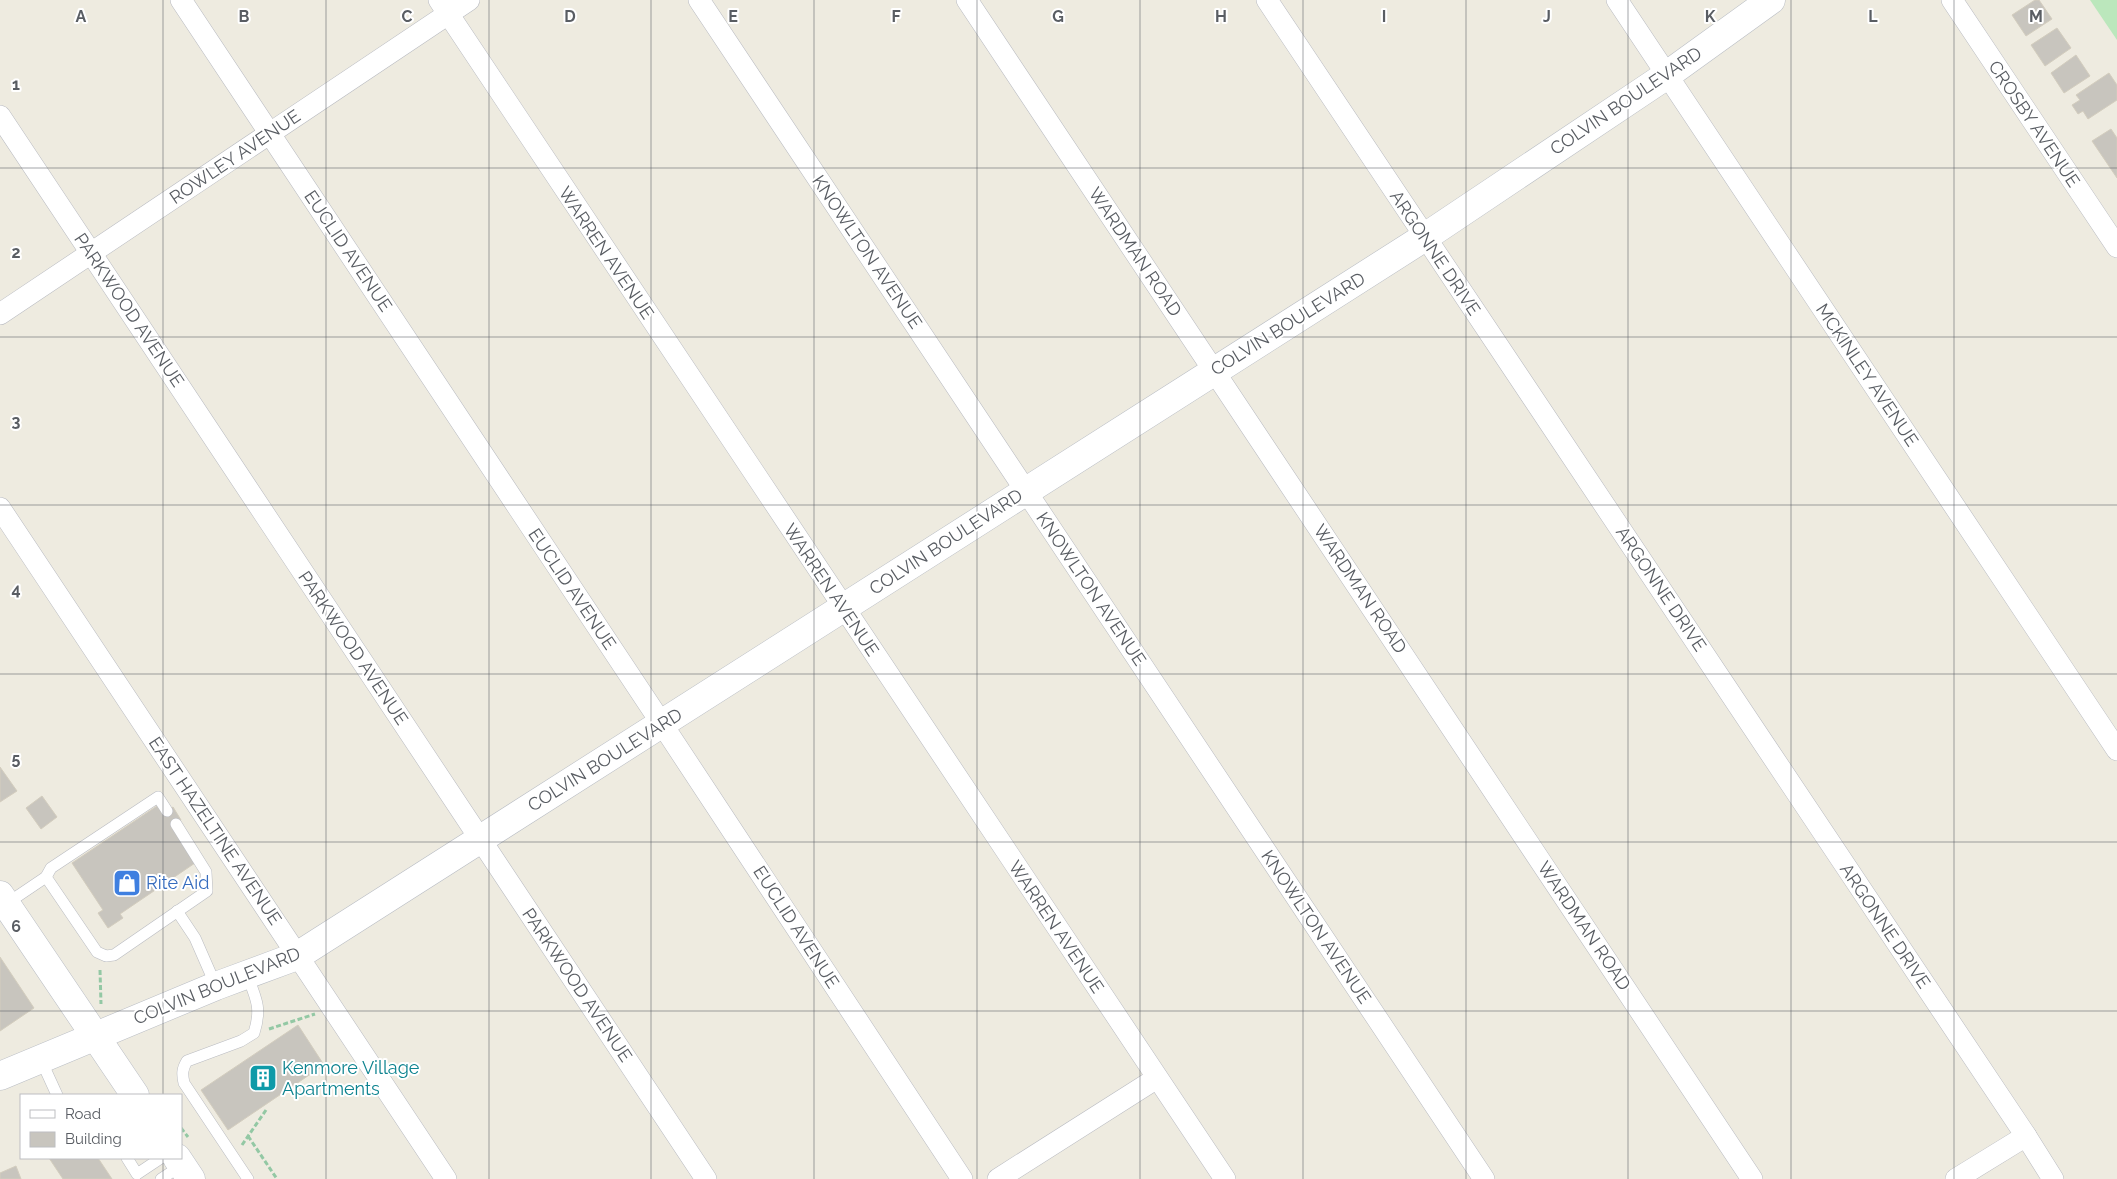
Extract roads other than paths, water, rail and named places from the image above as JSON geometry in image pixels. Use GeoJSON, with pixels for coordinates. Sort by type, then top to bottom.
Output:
{"type":"FeatureCollection","features":[{"type":"Feature","properties":{"kind":"street","name":"EUCLID AVENUE"},"geometry":{"type":"LineString","coordinates":[[181,0],[962,1179]]}},
{"type":"Feature","properties":{"kind":"street","name":"ROWLEY AVENUE"},"geometry":{"type":"LineString","coordinates":[[0,314],[270,134],[443,7],[469,0]]}},
{"type":"Feature","properties":{"kind":"street","name":"KNOWLTON AVENUE"},"geometry":{"type":"LineString","coordinates":[[699,0],[1484,1179]]}},
{"type":"Feature","properties":{"kind":"street","name":"WARDMAN ROAD"},"geometry":{"type":"LineString","coordinates":[[967,0],[1752,1179]]}},
{"type":"Feature","properties":{"kind":"street","name":"ARGONNE DRIVE"},"geometry":{"type":"LineString","coordinates":[[1267,0],[2053,1179]]}},
{"type":"Feature","properties":{"kind":"street","name":"MCKINLEY AVENUE"},"geometry":{"type":"LineString","coordinates":[[1617,0],[2117,750]]}},
{"type":"Feature","properties":{"kind":"street","name":"COLVIN BOULEVARD"},"geometry":{"type":"LineString","coordinates":[[0,1076],[41,1060],[94,1035],[297,956],[1424,237],[1667,75],[1771,0]]}},
{"type":"Feature","properties":{"kind":"street","name":"CROSBY AVENUE"},"geometry":{"type":"LineString","coordinates":[[1952,0],[2117,247]]}},
{"type":"Feature","properties":{"kind":"street","name":"WARREN AVENUE"},"geometry":{"type":"LineString","coordinates":[[443,7],[1224,1179]]}},
{"type":"Feature","properties":{"kind":"street","name":"PARKWOOD AVENUE"},"geometry":{"type":"LineString","coordinates":[[0,116],[706,1179]]}},
{"type":"Feature","properties":{"kind":"street","name":"EAST HAZELTINE AVENUE"},"geometry":{"type":"LineString","coordinates":[[0,508],[446,1179]]}},
{"type":"Feature","properties":{"kind":"street"},"geometry":{"type":"LineString","coordinates":[[3,900],[132,1094]]}},
{"type":"Feature","properties":{"kind":"street"},"geometry":{"type":"LineString","coordinates":[[998,1179],[1157,1078]]}},
{"type":"Feature","properties":{"kind":"street"},"geometry":{"type":"LineString","coordinates":[[1956,1179],[2026,1136]]}},
{"type":"Feature","properties":{"kind":"lane"},"geometry":{"type":"LineString","coordinates":[[3,900],[46,877],[51,868],[158,797],[167,811]]}},
{"type":"Feature","properties":{"kind":"lane"},"geometry":{"type":"LineString","coordinates":[[46,877],[96,952],[106,956],[114,955],[207,891],[206,872],[176,824]]}},
{"type":"Feature","properties":{"kind":"lane"},"geometry":{"type":"LineString","coordinates":[[178,911],[196,938],[216,986]]}},
{"type":"Feature","properties":{"kind":"lane"},"geometry":{"type":"LineString","coordinates":[[247,975],[257,999],[259,1018],[254,1033],[187,1061],[182,1075],[184,1083],[248,1179]]}},
{"type":"Feature","properties":{"kind":"lane"},"geometry":{"type":"LineString","coordinates":[[41,1060],[57,1094]]}},
{"type":"Feature","properties":{"kind":"lane"},"geometry":{"type":"LineString","coordinates":[[128,1159],[137,1174],[174,1168]]}},
{"type":"Feature","properties":{"kind":"place","name":"Rite Aid"},"geometry":{"type":"Point","coordinates":[127,883]}},
{"type":"Feature","properties":{"kind":"place","name":"Kenmore Village Apartments"},"geometry":{"type":"Point","coordinates":[263,1078]}}]}
